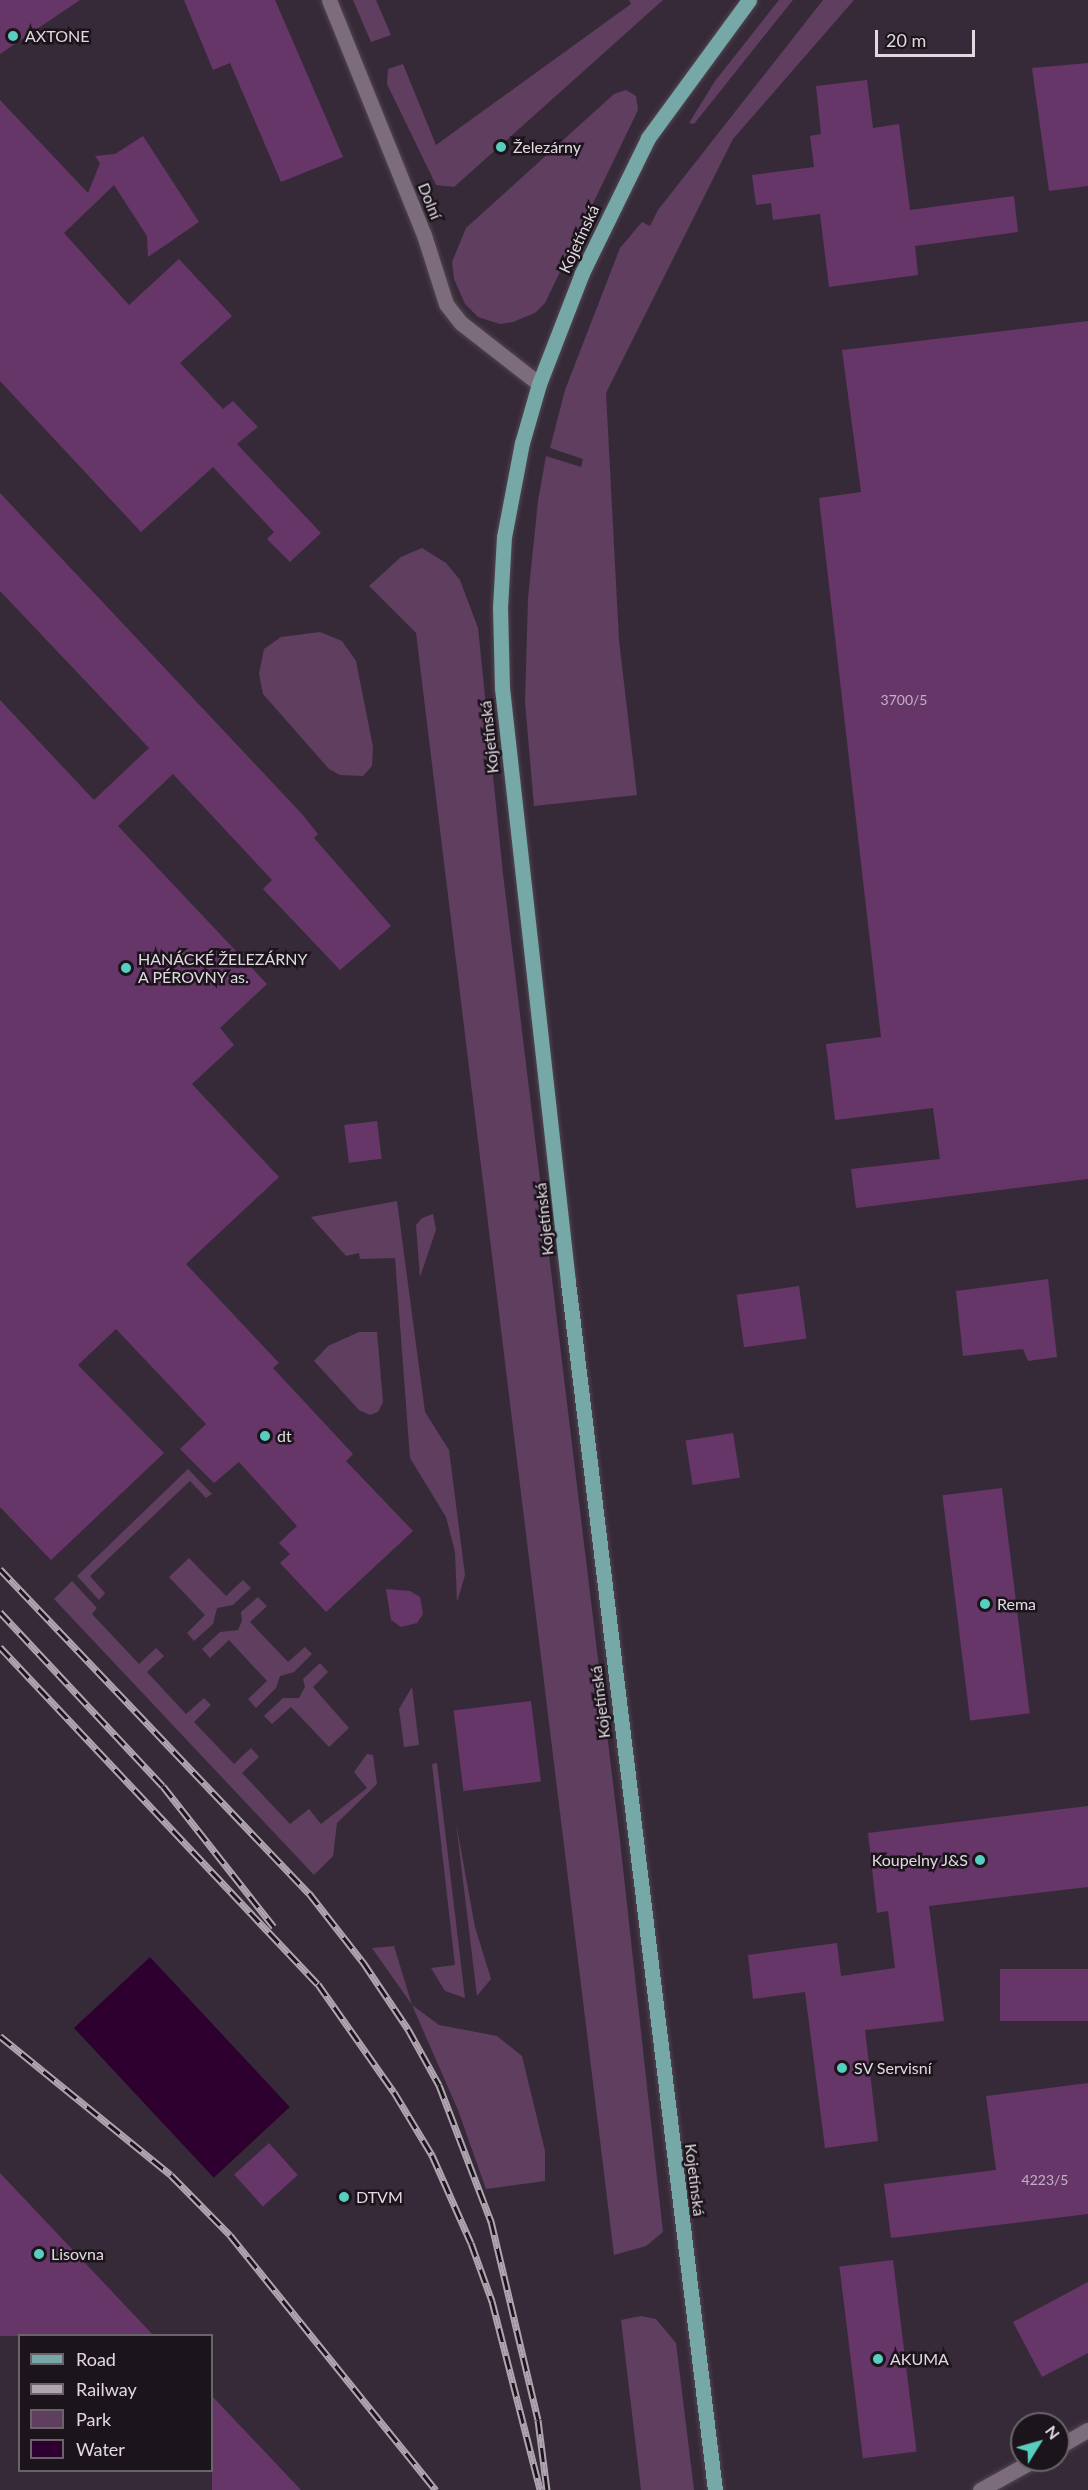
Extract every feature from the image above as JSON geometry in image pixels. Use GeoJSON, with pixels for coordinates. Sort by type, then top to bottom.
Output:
{"type":"FeatureCollection","features":[{"type":"Feature","properties":{"kind":"main road","name":"Kojetínská"},"geometry":{"type":"LineString","coordinates":[[715,2490],[630,1807],[502,688],[504,537],[539,384],[582,273],[648,138],[749,0]]}},
{"type":"Feature","properties":{"kind":"street","name":"Dolní"},"geometry":{"type":"LineString","coordinates":[[329,0],[424,235],[446,304],[461,323],[539,384]]}},
{"type":"Feature","properties":{"kind":"street"},"geometry":{"type":"LineString","coordinates":[[1070,2440],[1088,2430]]}},
{"type":"Feature","properties":{"kind":"street"},"geometry":{"type":"LineString","coordinates":[[980,2490],[1012,2472]]}},
{"type":"Feature","properties":{"kind":"green space"},"geometry":{"type":"Polygon","coordinates":[[[353,0],[376,0],[391,35],[371,42],[353,0]]]}},
{"type":"Feature","properties":{"kind":"green space"},"geometry":{"type":"Polygon","coordinates":[[[629,0],[663,0],[454,187],[436,185],[387,84],[388,69],[403,64],[436,145],[631,4],[629,0]]]}},
{"type":"Feature","properties":{"kind":"green space"},"geometry":{"type":"Polygon","coordinates":[[[779,0],[793,0],[694,124],[689,123],[715,81],[779,0]]]}},
{"type":"Feature","properties":{"kind":"green space"},"geometry":{"type":"Polygon","coordinates":[[[823,0],[854,0],[733,139],[606,393],[619,640],[637,795],[534,806],[525,702],[528,598],[538,501],[546,456],[581,467],[583,459],[550,448],[565,390],[620,248],[642,222],[650,226],[658,210],[823,0]]]}},
{"type":"Feature","properties":{"kind":"green space"},"geometry":{"type":"Polygon","coordinates":[[[626,90],[636,96],[638,110],[545,303],[535,313],[513,322],[500,324],[478,317],[465,304],[454,279],[452,262],[466,228],[614,94],[626,90]]]}},
{"type":"Feature","properties":{"kind":"green space"},"geometry":{"type":"Polygon","coordinates":[[[422,548],[446,563],[460,580],[478,628],[503,874],[620,1841],[663,2232],[646,2246],[614,2255],[416,633],[369,586],[401,557],[422,548]]]}},
{"type":"Feature","properties":{"kind":"green space"},"geometry":{"type":"Polygon","coordinates":[[[320,632],[342,641],[356,661],[373,747],[372,766],[363,776],[340,775],[329,769],[263,694],[259,674],[264,649],[281,637],[320,632]]]}},
{"type":"Feature","properties":{"kind":"green space"},"geometry":{"type":"Polygon","coordinates":[[[397,1201],[425,1412],[449,1450],[465,1575],[457,1602],[455,1552],[446,1517],[410,1458],[395,1258],[360,1259],[359,1253],[346,1256],[311,1217],[397,1201]]]}},
{"type":"Feature","properties":{"kind":"green space"},"geometry":{"type":"Polygon","coordinates":[[[433,1214],[436,1230],[420,1277],[416,1225],[422,1218],[433,1214]]]}},
{"type":"Feature","properties":{"kind":"green space"},"geometry":{"type":"Polygon","coordinates":[[[359,1332],[377,1332],[383,1402],[378,1412],[370,1415],[359,1410],[314,1361],[328,1346],[359,1332]]]}},
{"type":"Feature","properties":{"kind":"green space"},"geometry":{"type":"Polygon","coordinates":[[[188,1469],[212,1494],[206,1498],[190,1481],[90,1576],[105,1593],[99,1600],[77,1576],[188,1469]]]}},
{"type":"Feature","properties":{"kind":"green space"},"geometry":{"type":"Polygon","coordinates":[[[189,1558],[226,1596],[243,1580],[251,1588],[233,1605],[217,1608],[213,1624],[194,1641],[187,1633],[205,1615],[169,1577],[189,1558]]]}},
{"type":"Feature","properties":{"kind":"green space"},"geometry":{"type":"Polygon","coordinates":[[[72,1581],[97,1608],[92,1614],[139,1664],[156,1648],[164,1656],[147,1672],[186,1714],[204,1698],[211,1705],[194,1722],[234,1764],[251,1748],[259,1757],[242,1773],[290,1824],[309,1809],[321,1824],[367,1788],[354,1772],[367,1754],[373,1755],[377,1784],[337,1823],[333,1856],[314,1875],[54,1599],[72,1581]]]}},
{"type":"Feature","properties":{"kind":"green space"},"geometry":{"type":"Polygon","coordinates":[[[258,1597],[267,1606],[250,1622],[288,1662],[305,1647],[312,1654],[294,1672],[280,1676],[276,1688],[256,1708],[248,1699],[267,1681],[229,1640],[210,1658],[202,1649],[220,1632],[238,1630],[242,1621],[241,1612],[258,1597]]]}},
{"type":"Feature","properties":{"kind":"green space"},"geometry":{"type":"Polygon","coordinates":[[[320,1663],[328,1672],[313,1687],[349,1728],[329,1747],[291,1707],[272,1724],[264,1716],[283,1698],[299,1698],[305,1687],[303,1679],[320,1663]]]}},
{"type":"Feature","properties":{"kind":"green space"},"geometry":{"type":"Polygon","coordinates":[[[412,1687],[419,1745],[404,1747],[399,1709],[412,1687]]]}},
{"type":"Feature","properties":{"kind":"green space"},"geometry":{"type":"Polygon","coordinates":[[[437,1763],[465,1998],[445,1991],[431,1968],[455,1965],[432,1764],[437,1763]]]}},
{"type":"Feature","properties":{"kind":"green space"},"geometry":{"type":"Polygon","coordinates":[[[456,1823],[475,1927],[491,1979],[477,1996],[456,1823]]]}},
{"type":"Feature","properties":{"kind":"green space"},"geometry":{"type":"Polygon","coordinates":[[[394,1946],[412,2005],[372,1948],[394,1946]]]}},
{"type":"Feature","properties":{"kind":"green space"},"geometry":{"type":"Polygon","coordinates":[[[412,2005],[439,2025],[497,2036],[522,2056],[545,2151],[545,2181],[486,2189],[458,2110],[412,2005]]]}},
{"type":"Feature","properties":{"kind":"green space"},"geometry":{"type":"Polygon","coordinates":[[[641,2316],[656,2319],[676,2343],[694,2490],[641,2490],[621,2320],[641,2316]]]}},
{"type":"Feature","properties":{"kind":"water"},"geometry":{"type":"Polygon","coordinates":[[[150,1957],[290,2107],[214,2178],[74,2028],[150,1957]]]}},
{"type":"Feature","properties":{"kind":"building","name":"AXTONE"},"geometry":{"type":"Polygon","coordinates":[[[0,0],[80,0],[0,54],[0,0]]]}},
{"type":"Feature","properties":{"kind":"building"},"geometry":{"type":"Polygon","coordinates":[[[184,0],[275,0],[343,157],[281,182],[230,63],[213,70],[184,0]]]}},
{"type":"Feature","properties":{"kind":"building"},"geometry":{"type":"Polygon","coordinates":[[[1088,63],[1088,186],[1049,191],[1032,68],[1088,63]]]}},
{"type":"Feature","properties":{"kind":"building"},"geometry":{"type":"Polygon","coordinates":[[[867,80],[873,128],[899,124],[910,210],[1014,196],[1018,232],[915,246],[918,275],[829,287],[820,214],[773,220],[771,203],[756,205],[752,175],[814,167],[810,136],[821,134],[816,86],[867,80]]]}},
{"type":"Feature","properties":{"kind":"building"},"geometry":{"type":"Polygon","coordinates":[[[0,100],[88,193],[100,163],[95,156],[115,154],[143,136],[199,222],[148,257],[147,236],[114,185],[64,233],[129,305],[179,259],[232,316],[180,363],[223,409],[233,401],[258,427],[237,444],[321,533],[290,562],[267,539],[274,532],[213,467],[141,532],[0,381],[0,100]]]}},
{"type":"Feature","properties":{"kind":"building"},"geometry":{"type":"Polygon","coordinates":[[[1088,321],[1088,1179],[856,1208],[851,1169],[940,1159],[933,1108],[835,1120],[826,1044],[881,1037],[819,498],[861,492],[842,350],[1088,321]]]}},
{"type":"Feature","properties":{"kind":"building","name":"HANÁCKÉ ŽELEZÁRNY A PÉROVNY as."},"geometry":{"type":"Polygon","coordinates":[[[0,493],[302,814],[318,834],[314,838],[391,926],[340,970],[263,889],[272,880],[173,774],[118,826],[267,984],[220,1028],[234,1045],[192,1084],[279,1177],[186,1264],[279,1363],[273,1368],[353,1454],[346,1461],[413,1531],[326,1612],[280,1563],[290,1554],[279,1543],[297,1526],[239,1462],[214,1483],[180,1449],[206,1424],[116,1329],[78,1365],[164,1453],[51,1560],[0,1507],[0,700],[94,800],[149,748],[0,591],[0,493]]]}},
{"type":"Feature","properties":{"kind":"building"},"geometry":{"type":"Polygon","coordinates":[[[377,1121],[382,1159],[349,1163],[344,1125],[377,1121]]]}},
{"type":"Feature","properties":{"kind":"building"},"geometry":{"type":"Polygon","coordinates":[[[1048,1279],[1057,1357],[1028,1361],[1023,1349],[963,1356],[956,1291],[1048,1279]]]}},
{"type":"Feature","properties":{"kind":"building"},"geometry":{"type":"Polygon","coordinates":[[[799,1286],[806,1338],[744,1347],[737,1295],[799,1286]]]}},
{"type":"Feature","properties":{"kind":"building"},"geometry":{"type":"Polygon","coordinates":[[[733,1433],[740,1477],[693,1485],[686,1441],[733,1433]]]}},
{"type":"Feature","properties":{"kind":"building","name":"Rema"},"geometry":{"type":"Polygon","coordinates":[[[1002,1488],[1030,1713],[970,1721],[942,1495],[1002,1488]]]}},
{"type":"Feature","properties":{"kind":"building"},"geometry":{"type":"Polygon","coordinates":[[[386,1589],[410,1591],[420,1597],[423,1614],[417,1623],[401,1627],[391,1620],[386,1589]]]}},
{"type":"Feature","properties":{"kind":"building"},"geometry":{"type":"Polygon","coordinates":[[[531,1701],[541,1781],[463,1791],[454,1711],[531,1701]]]}},
{"type":"Feature","properties":{"kind":"building"},"geometry":{"type":"Polygon","coordinates":[[[1088,1806],[1088,1887],[929,1906],[944,2021],[865,2030],[878,2141],[825,2148],[805,1992],[753,1999],[748,1955],[837,1943],[841,1976],[895,1968],[888,1911],[877,1913],[868,1833],[1088,1806]]]}},
{"type":"Feature","properties":{"kind":"building"},"geometry":{"type":"Polygon","coordinates":[[[1000,1969],[1088,1969],[1088,2021],[1000,2021],[1000,1969]]]}},
{"type":"Feature","properties":{"kind":"building"},"geometry":{"type":"Polygon","coordinates":[[[1088,2083],[1088,2214],[891,2238],[884,2184],[996,2170],[986,2096],[1088,2083]]]}},
{"type":"Feature","properties":{"kind":"building"},"geometry":{"type":"Polygon","coordinates":[[[269,2143],[298,2175],[263,2206],[234,2174],[269,2143]]]}},
{"type":"Feature","properties":{"kind":"building","name":"Lisovna"},"geometry":{"type":"Polygon","coordinates":[[[0,2173],[152,2334],[0,2336],[0,2173]]]}},
{"type":"Feature","properties":{"kind":"building","name":"AKUMA"},"geometry":{"type":"Polygon","coordinates":[[[893,2260],[917,2452],[863,2458],[839,2267],[893,2260]]]}},
{"type":"Feature","properties":{"kind":"building"},"geometry":{"type":"Polygon","coordinates":[[[1088,2282],[1088,2353],[1042,2377],[1013,2322],[1088,2282]]]}},
{"type":"Feature","properties":{"kind":"building"},"geometry":{"type":"Polygon","coordinates":[[[213,2397],[301,2490],[212,2490],[213,2472],[213,2397]]]}},
{"type":"Feature","properties":{"kind":"railway"},"geometry":{"type":"LineString","coordinates":[[0,1569],[309,1893],[363,1962],[408,2029],[439,2085],[491,2221],[538,2420],[547,2490]]}},
{"type":"Feature","properties":{"kind":"railway"},"geometry":{"type":"LineString","coordinates":[[0,1612],[163,1786],[274,1927]]}},
{"type":"Feature","properties":{"kind":"railway"},"geometry":{"type":"LineString","coordinates":[[0,1647],[318,1984],[394,2092],[432,2155],[471,2243],[492,2301],[540,2490]]}},
{"type":"Feature","properties":{"kind":"railway"},"geometry":{"type":"LineString","coordinates":[[0,2036],[171,2175],[230,2235],[436,2490]]}},
{"type":"Feature","properties":{"kind":"place","name":"AXTONE"},"geometry":{"type":"Point","coordinates":[13,36]}},
{"type":"Feature","properties":{"kind":"place","name":"Železárny"},"geometry":{"type":"Point","coordinates":[501,147]}},
{"type":"Feature","properties":{"kind":"place","name":"HANÁCKÉ ŽELEZÁRNY A PÉROVNY as."},"geometry":{"type":"Point","coordinates":[126,968]}},
{"type":"Feature","properties":{"kind":"place","name":"dt"},"geometry":{"type":"Point","coordinates":[265,1436]}},
{"type":"Feature","properties":{"kind":"place","name":"Rema"},"geometry":{"type":"Point","coordinates":[985,1604]}},
{"type":"Feature","properties":{"kind":"place","name":"Koupelny J&S"},"geometry":{"type":"Point","coordinates":[980,1860]}},
{"type":"Feature","properties":{"kind":"place","name":"SV Servisní"},"geometry":{"type":"Point","coordinates":[842,2068]}},
{"type":"Feature","properties":{"kind":"place","name":"DTVM"},"geometry":{"type":"Point","coordinates":[344,2197]}},
{"type":"Feature","properties":{"kind":"place","name":"Lisovna"},"geometry":{"type":"Point","coordinates":[39,2254]}},
{"type":"Feature","properties":{"kind":"place","name":"AKUMA"},"geometry":{"type":"Point","coordinates":[878,2359]}}]}
